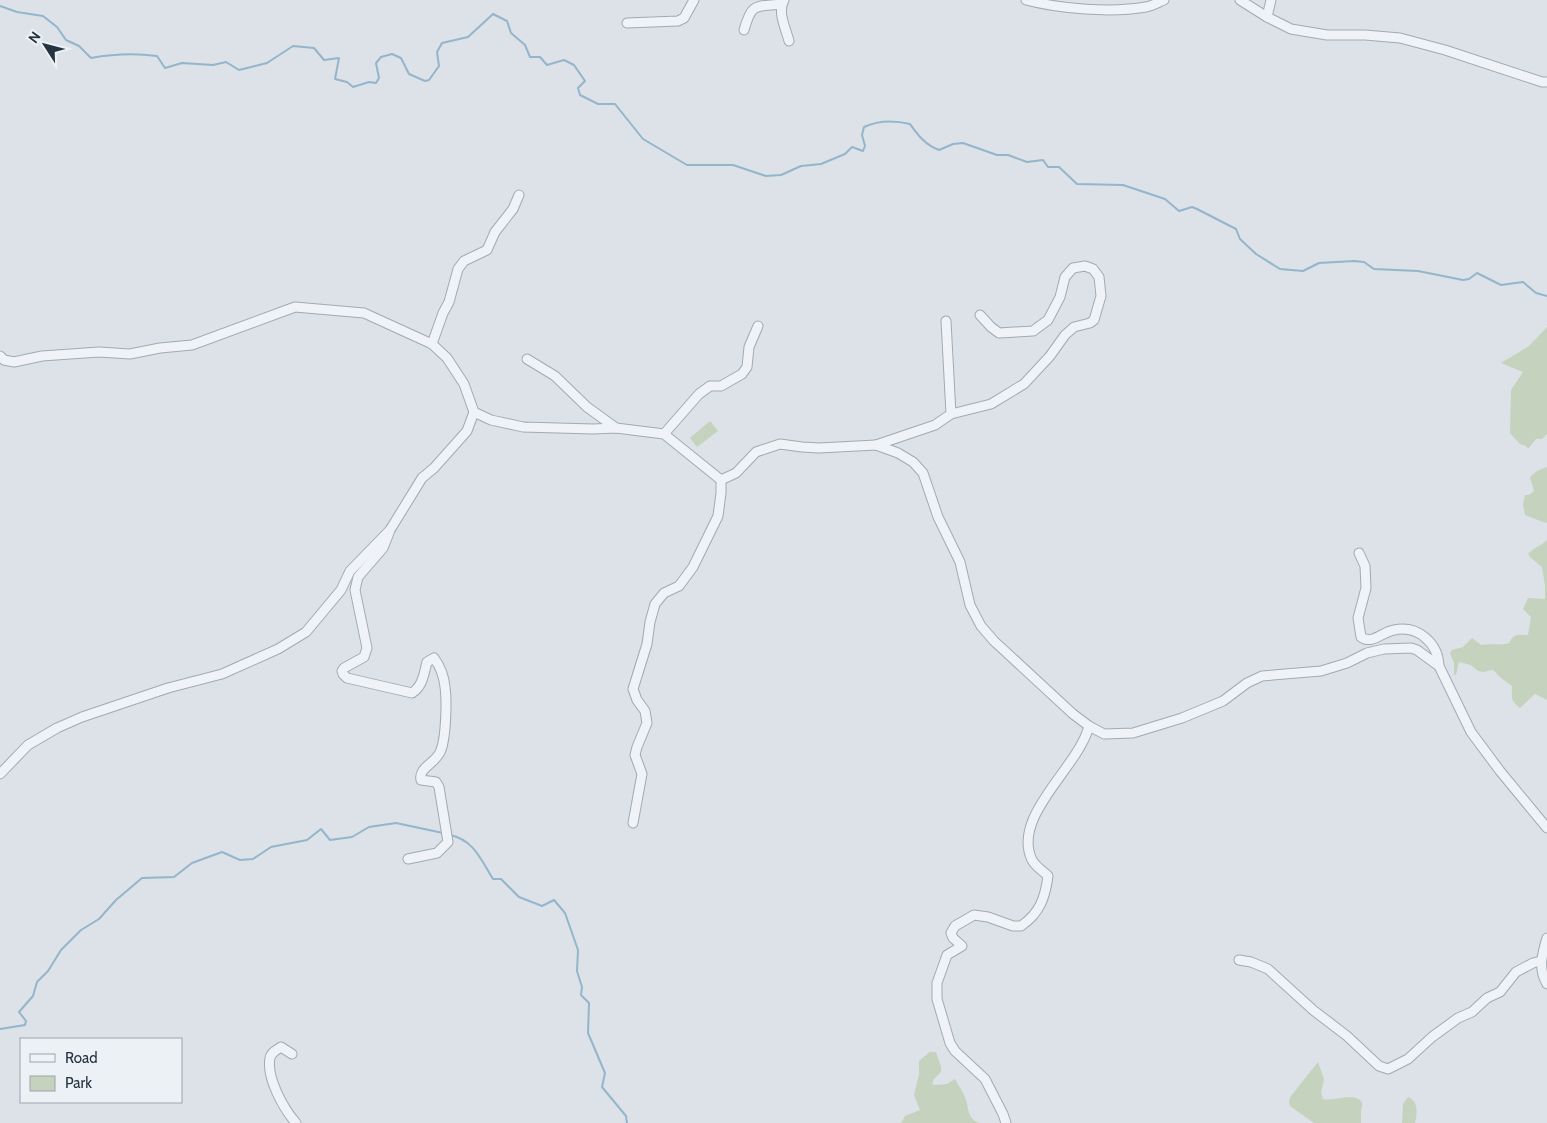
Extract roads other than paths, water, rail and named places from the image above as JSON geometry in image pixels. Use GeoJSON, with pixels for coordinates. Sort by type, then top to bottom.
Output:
{"type":"FeatureCollection","features":[{"type":"Feature","properties":{"kind":"street"},"geometry":{"type":"LineString","coordinates":[[627,24],[678,22],[684,18],[694,0]]}},
{"type":"Feature","properties":{"kind":"street"},"geometry":{"type":"LineString","coordinates":[[1026,0],[1047,5],[1105,9],[1148,7],[1164,0]]}},
{"type":"Feature","properties":{"kind":"street"},"geometry":{"type":"LineString","coordinates":[[1240,0],[1291,29],[1327,35],[1366,35],[1400,38],[1547,82]]}},
{"type":"Feature","properties":{"kind":"street"},"geometry":{"type":"LineString","coordinates":[[1267,17],[1271,0]]}},
{"type":"Feature","properties":{"kind":"street"},"geometry":{"type":"LineString","coordinates":[[744,30],[748,13],[752,9],[783,2],[781,13],[789,41]]}},
{"type":"Feature","properties":{"kind":"street"},"geometry":{"type":"LineString","coordinates":[[432,344],[449,302],[458,269],[464,261],[487,250],[495,232],[513,209],[519,194]]}},
{"type":"Feature","properties":{"kind":"street"},"geometry":{"type":"LineString","coordinates":[[721,480],[736,474],[756,452],[780,444],[819,448],[876,445],[935,425],[951,414],[991,404],[1024,384],[1074,327],[1090,323],[1094,320],[1101,296],[1099,277],[1093,269],[1085,266],[1073,268],[1065,277],[1060,297],[1048,320],[1033,331],[999,333],[980,315]]}},
{"type":"Feature","properties":{"kind":"street"},"geometry":{"type":"LineString","coordinates":[[0,356],[4,360],[14,362],[42,356],[99,352],[130,354],[160,348],[192,345],[295,307],[364,313],[432,344],[447,358],[464,384],[474,412],[467,431],[446,456],[422,478],[390,530],[383,548],[358,577],[355,590],[367,648],[364,656],[344,668],[342,674],[347,678],[412,692],[418,689],[421,684],[427,662],[430,659],[434,658],[440,666],[445,686],[441,751],[434,761],[421,771],[420,775],[421,780],[436,782],[439,787],[448,842],[437,853],[408,859]]}},
{"type":"Feature","properties":{"kind":"street"},"geometry":{"type":"LineString","coordinates":[[946,321],[951,414]]}},
{"type":"Feature","properties":{"kind":"street"},"geometry":{"type":"LineString","coordinates":[[664,434],[699,394],[710,386],[721,386],[742,374],[747,366],[749,347],[758,326]]}},
{"type":"Feature","properties":{"kind":"street"},"geometry":{"type":"LineString","coordinates":[[527,359],[556,376],[587,407],[616,428]]}},
{"type":"Feature","properties":{"kind":"street"},"geometry":{"type":"LineString","coordinates":[[474,412],[491,420],[523,427],[616,428],[664,434],[721,480]]}},
{"type":"Feature","properties":{"kind":"street"},"geometry":{"type":"LineString","coordinates":[[876,445],[898,453],[913,462],[923,473],[938,517],[960,562],[970,605],[981,626],[994,641],[1088,726],[1104,734],[1133,733],[1182,718],[1224,701],[1247,683],[1262,676],[1320,671],[1367,653],[1384,649],[1406,648],[1417,650],[1439,666]]}},
{"type":"Feature","properties":{"kind":"street"},"geometry":{"type":"LineString","coordinates":[[633,823],[642,774],[635,755],[647,723],[645,712],[637,700],[633,689],[647,644],[650,622],[655,604],[664,593],[678,586],[693,567],[718,516],[721,480]]}},
{"type":"Feature","properties":{"kind":"street"},"geometry":{"type":"LineString","coordinates":[[0,774],[28,745],[57,728],[82,717],[168,688],[222,674],[278,649],[303,634],[341,590],[350,571],[390,530]]}},
{"type":"Feature","properties":{"kind":"street"},"geometry":{"type":"LineString","coordinates":[[1358,553],[1365,566],[1366,588],[1358,618],[1361,638],[1366,641],[1399,629],[1420,633],[1425,636],[1434,647],[1439,666],[1472,732],[1500,771],[1547,828]]}},
{"type":"Feature","properties":{"kind":"street"},"geometry":{"type":"LineString","coordinates":[[1006,1123],[985,1079],[955,1051],[950,1043],[937,999],[937,983],[947,955],[962,946],[953,938],[951,933],[955,926],[974,915],[988,916],[1013,926],[1021,926],[1042,906],[1048,876],[1036,866],[1028,847],[1031,825],[1047,793],[1086,739],[1088,726]]}},
{"type":"Feature","properties":{"kind":"street"},"geometry":{"type":"LineString","coordinates":[[1547,938],[1541,961],[1541,972],[1547,984]]}},
{"type":"Feature","properties":{"kind":"street"},"geometry":{"type":"LineString","coordinates":[[1239,960],[1251,962],[1268,969],[1313,1010],[1347,1036],[1379,1066],[1388,1069],[1408,1059],[1432,1037],[1458,1018],[1472,1012],[1487,998],[1500,992],[1516,972],[1541,961]]}},
{"type":"Feature","properties":{"kind":"street"},"geometry":{"type":"LineString","coordinates":[[292,1054],[281,1047],[270,1058],[271,1072],[285,1110],[296,1123]]}},
{"type":"Feature","properties":{"kind":"waterway"},"geometry":{"type":"LineString","coordinates":[[0,6],[17,12],[43,16],[57,27],[66,40],[79,46],[91,58],[124,54],[149,55],[157,56],[165,68],[182,63],[213,65],[226,62],[239,70],[267,63],[293,46],[314,48],[324,60],[339,58],[335,79],[347,82],[353,87],[369,82],[376,83],[379,78],[376,63],[381,57],[392,54],[401,58],[409,74],[425,81],[429,80],[439,66],[437,52],[442,43],[468,37],[493,14],[507,21],[511,33],[525,45],[530,57],[540,57],[547,65],[564,60],[574,65],[585,81],[578,88],[580,95],[598,104],[615,104],[643,139],[687,165],[733,165],[766,176],[781,175],[801,166],[821,164],[845,154],[852,147],[863,151],[865,146],[862,135],[864,127],[892,121],[910,124],[919,136],[939,150],[953,144],[963,143],[997,155],[1008,155],[1027,162],[1043,160],[1048,167],[1059,167],[1077,184],[1123,185],[1165,199],[1179,211],[1192,207],[1236,229],[1240,239],[1256,254],[1280,269],[1303,271],[1319,263],[1354,261],[1364,262],[1374,269],[1418,271],[1463,280],[1469,279],[1477,273],[1501,285],[1523,282],[1536,293],[1547,296]]}},
{"type":"Feature","properties":{"kind":"waterway"},"geometry":{"type":"LineString","coordinates":[[0,1029],[25,1025],[26,1021],[19,1012],[33,996],[37,982],[48,971],[61,950],[81,930],[99,919],[116,900],[142,878],[174,877],[192,863],[222,852],[240,860],[253,859],[271,847],[307,840],[321,829],[330,840],[352,837],[369,827],[396,823],[443,833]]}},
{"type":"Feature","properties":{"kind":"waterway"},"geometry":{"type":"LineString","coordinates":[[450,835],[465,841],[471,846],[493,879],[501,879],[519,897],[542,906],[554,900],[565,913],[578,950],[577,971],[582,987],[581,995],[589,1003],[588,1033],[605,1073],[602,1087],[626,1116],[627,1123]]}}]}
